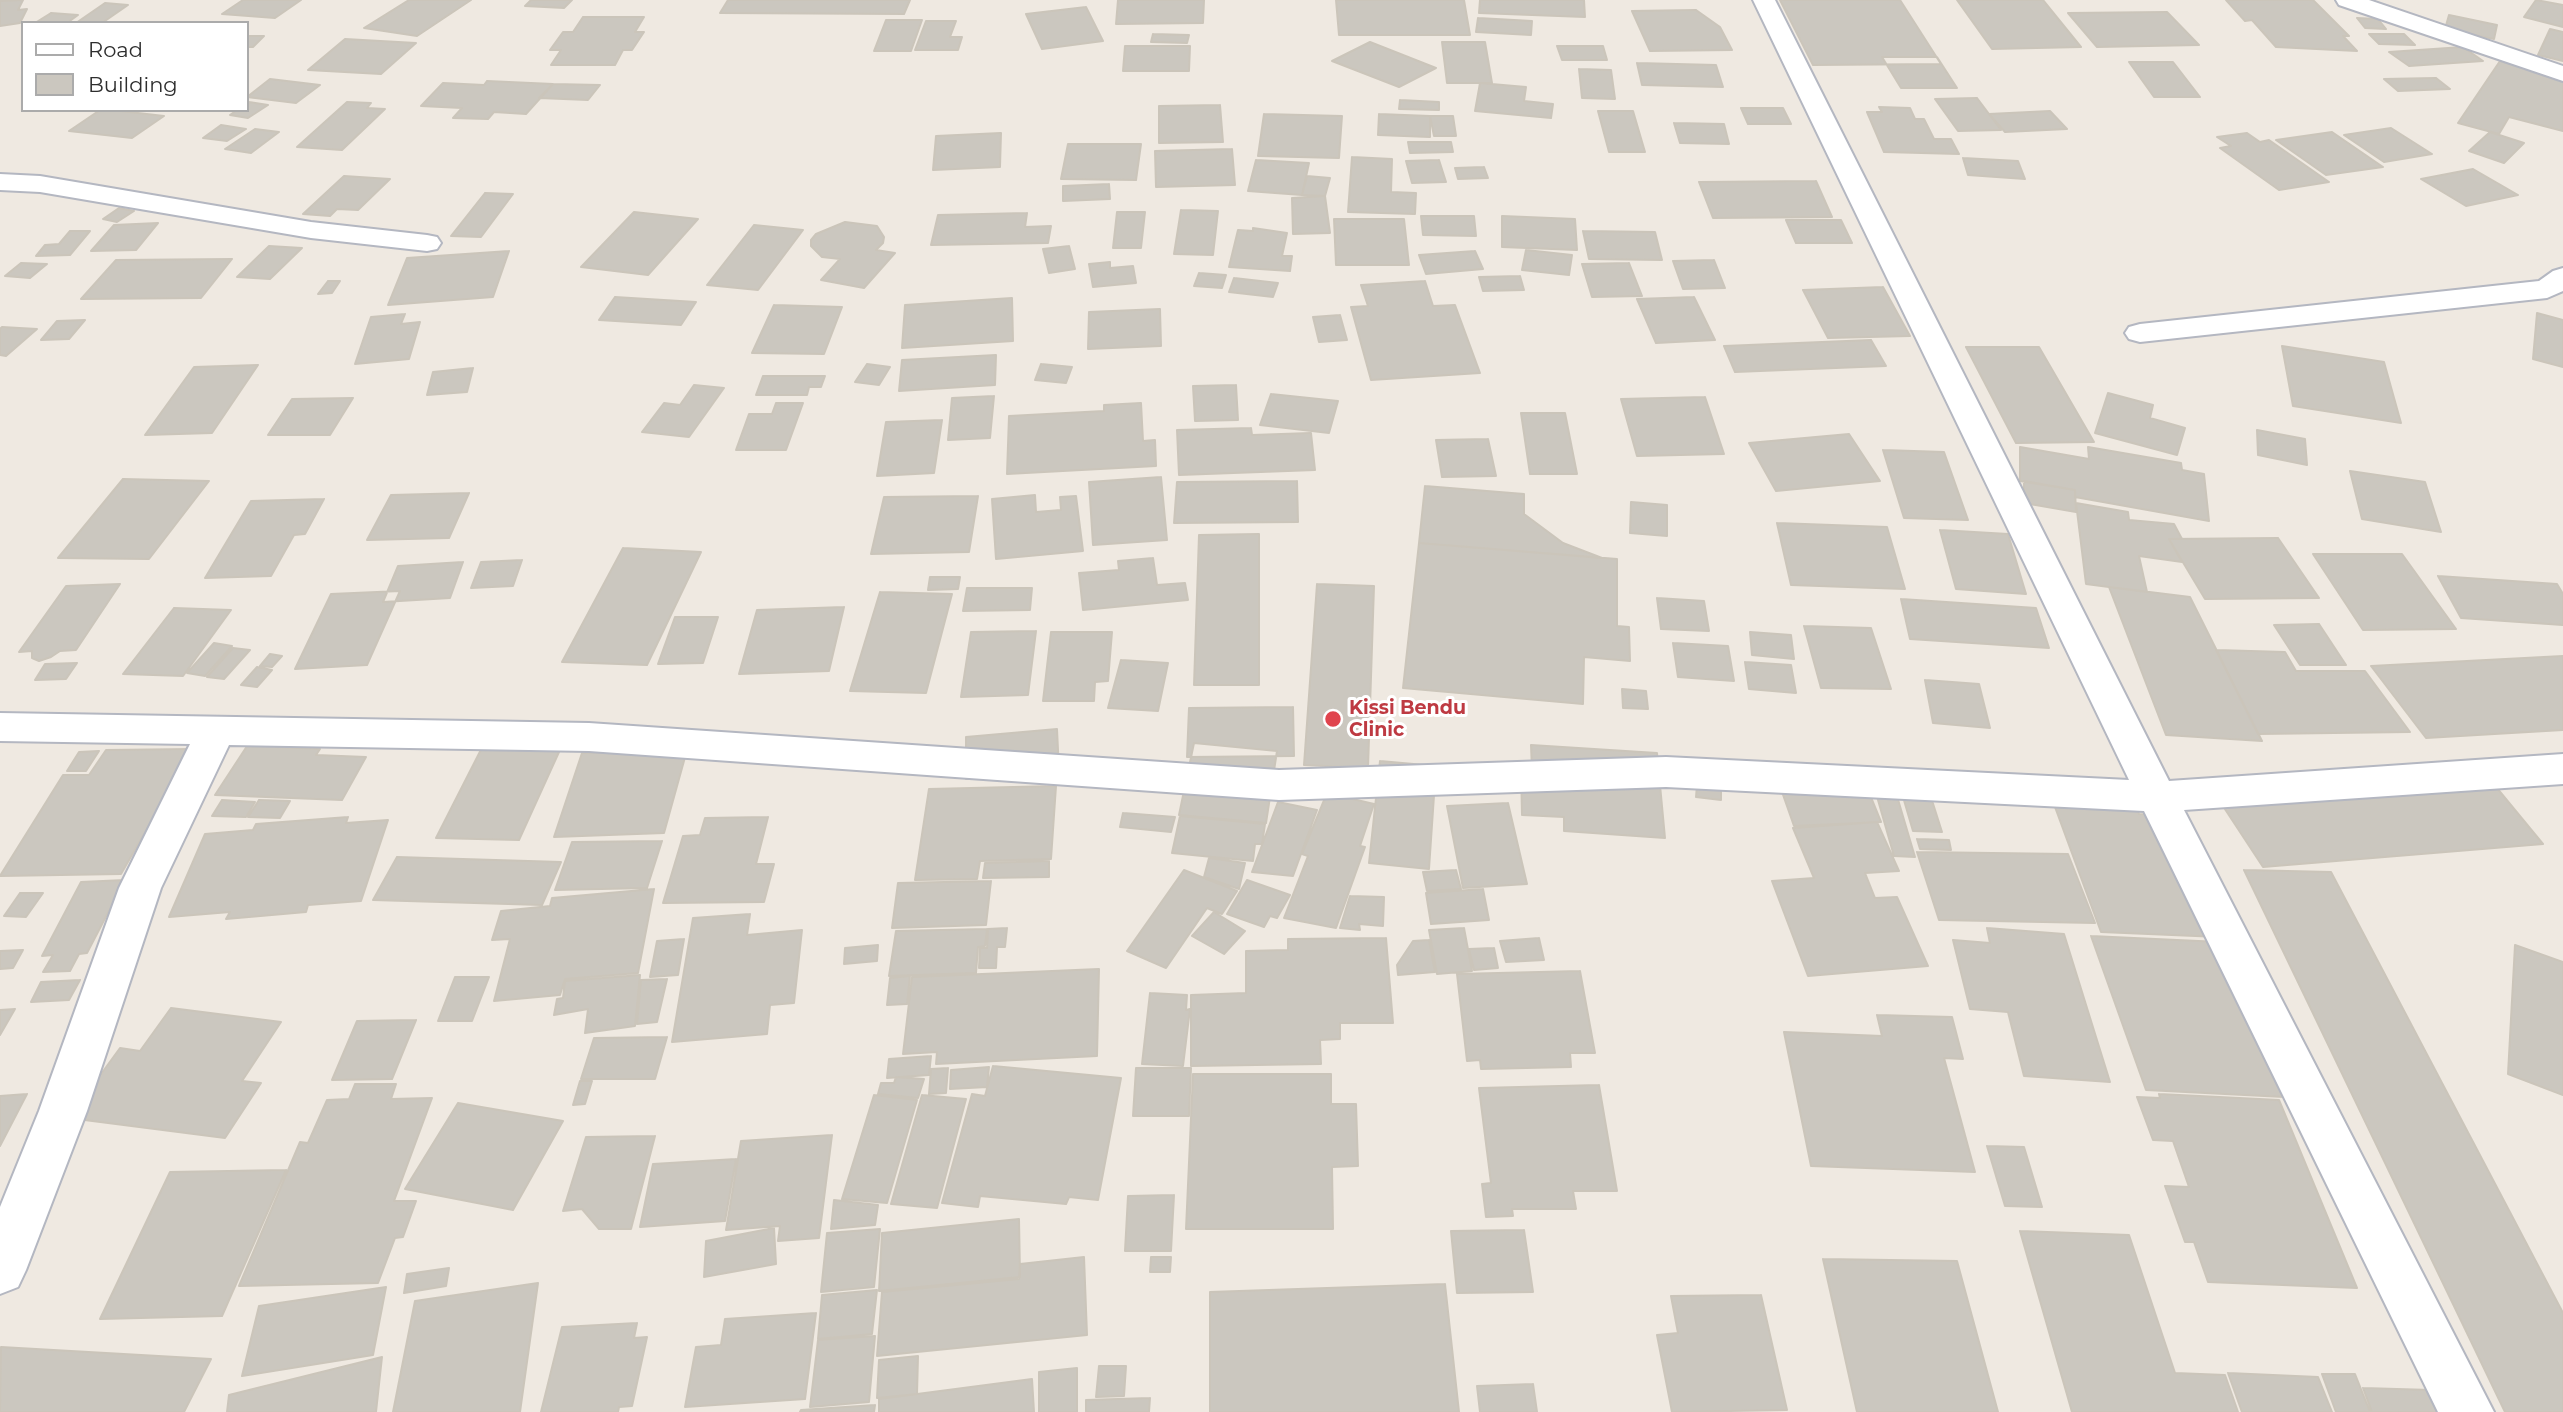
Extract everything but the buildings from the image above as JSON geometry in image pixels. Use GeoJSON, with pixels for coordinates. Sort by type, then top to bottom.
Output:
{"type":"FeatureCollection","features":[{"type":"Feature","properties":{"kind":"street"},"geometry":{"type":"LineString","coordinates":[[1764,0],[2157,797],[2468,1412]]}},
{"type":"Feature","properties":{"kind":"street"},"geometry":{"type":"LineString","coordinates":[[2347,0],[2563,74]]}},
{"type":"Feature","properties":{"kind":"street"},"geometry":{"type":"LineString","coordinates":[[0,182],[40,184],[311,230],[427,243]]}},
{"type":"Feature","properties":{"kind":"street"},"geometry":{"type":"LineString","coordinates":[[2140,333],[2547,289],[2563,277]]}},
{"type":"Feature","properties":{"kind":"street"},"geometry":{"type":"LineString","coordinates":[[0,727],[589,737],[1279,785],[1667,772],[2157,797],[2563,769]]}},
{"type":"Feature","properties":{"kind":"street"},"geometry":{"type":"LineString","coordinates":[[0,1270],[63,1111],[140,888],[216,732]]}},
{"type":"Feature","properties":{"kind":"place","name":"Kissi Bendu Clinic"},"geometry":{"type":"Point","coordinates":[1333,719]}}]}
